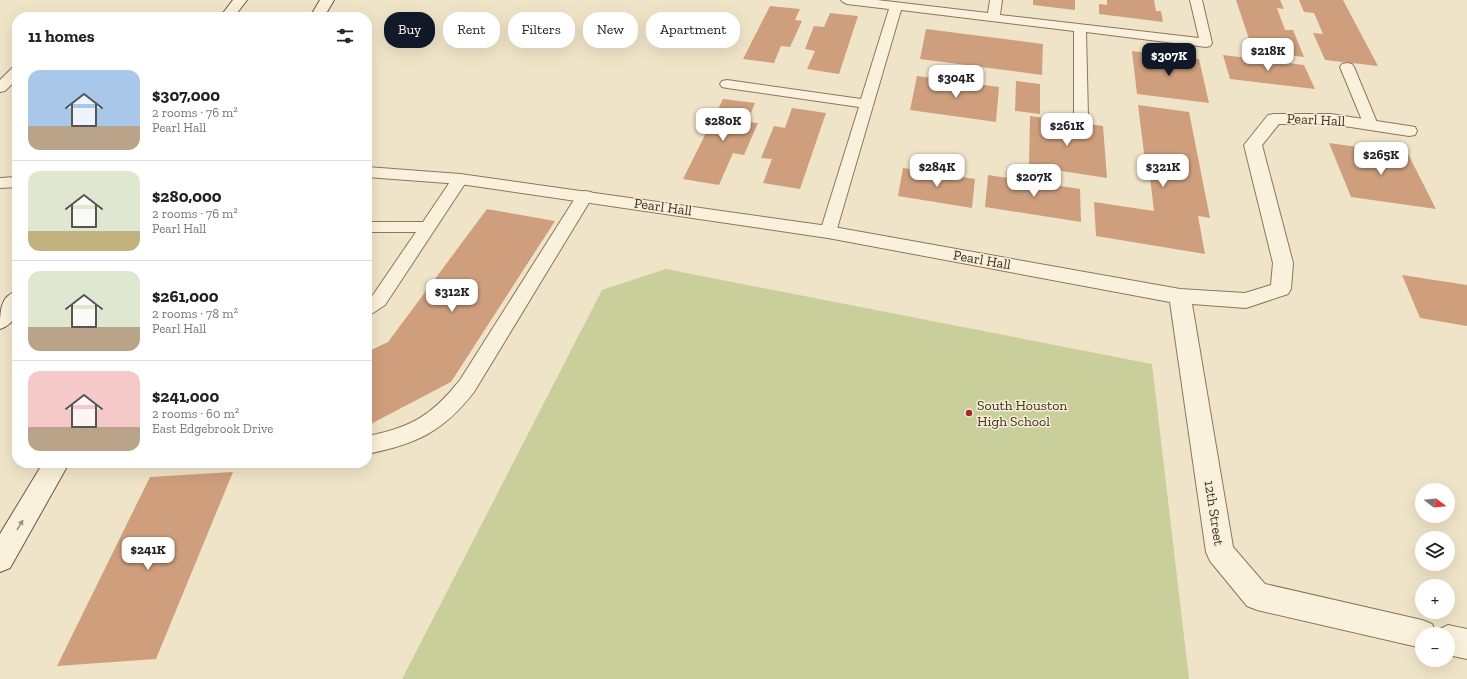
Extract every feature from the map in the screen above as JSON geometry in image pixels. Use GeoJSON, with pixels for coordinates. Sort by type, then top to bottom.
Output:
{"type":"FeatureCollection","features":[{"type":"Feature","properties":{"kind":"street"},"geometry":{"type":"LineString","coordinates":[[231,12],[240,0]]}},
{"type":"Feature","properties":{"kind":"street"},"geometry":{"type":"LineString","coordinates":[[320,12],[327,0]]}},
{"type":"Feature","properties":{"kind":"street","name":"Pearl Hall"},"geometry":{"type":"LineString","coordinates":[[372,172],[460,179],[828,232],[1180,296],[1246,302],[1281,289],[1283,263],[1253,145],[1274,119],[1331,119],[1409,131]]}},
{"type":"Feature","properties":{"kind":"street","name":"12th Street"},"geometry":{"type":"LineString","coordinates":[[1180,296],[1220,552],[1257,596],[1415,632]]}},
{"type":"Feature","properties":{"kind":"street"},"geometry":{"type":"LineString","coordinates":[[0,322],[12,305]]}},
{"type":"Feature","properties":{"kind":"street"},"geometry":{"type":"LineString","coordinates":[[0,559],[57,468]]}},
{"type":"Feature","properties":{"kind":"street"},"geometry":{"type":"LineString","coordinates":[[1455,641],[1467,644]]}},
{"type":"Feature","properties":{"kind":"lane"},"geometry":{"type":"LineString","coordinates":[[847,0],[1206,43],[1196,0]]}},
{"type":"Feature","properties":{"kind":"lane"},"geometry":{"type":"LineString","coordinates":[[993,18],[996,0]]}},
{"type":"Feature","properties":{"kind":"lane"},"geometry":{"type":"LineString","coordinates":[[828,232],[896,6]]}},
{"type":"Feature","properties":{"kind":"lane"},"geometry":{"type":"LineString","coordinates":[[1080,28],[1081,117]]}},
{"type":"Feature","properties":{"kind":"lane"},"geometry":{"type":"LineString","coordinates":[[1347,67],[1371,125]]}},
{"type":"Feature","properties":{"kind":"lane"},"geometry":{"type":"LineString","coordinates":[[0,88],[12,76]]}},
{"type":"Feature","properties":{"kind":"lane"},"geometry":{"type":"LineString","coordinates":[[727,84],[866,104]]}},
{"type":"Feature","properties":{"kind":"lane"},"geometry":{"type":"LineString","coordinates":[[372,305],[379,300],[460,179]]}},
{"type":"Feature","properties":{"kind":"lane"},"geometry":{"type":"LineString","coordinates":[[0,183],[12,182]]}},
{"type":"Feature","properties":{"kind":"lane"},"geometry":{"type":"LineString","coordinates":[[372,444],[409,435],[441,416],[456,400],[467,386],[585,196]]}},
{"type":"Feature","properties":{"kind":"lane"},"geometry":{"type":"LineString","coordinates":[[372,227],[428,227]]}},
{"type":"Feature","properties":{"kind":"green space","name":"South Houston High School"},"geometry":{"type":"Polygon","coordinates":[[[666,269],[1152,364],[1189,679],[402,679],[602,290],[666,269]]]}},
{"type":"Feature","properties":{"kind":"building"},"geometry":{"type":"Polygon","coordinates":[[[1033,0],[1075,0],[1075,10],[1033,5],[1033,0]]]}},
{"type":"Feature","properties":{"kind":"building"},"geometry":{"type":"Polygon","coordinates":[[[1107,0],[1154,0],[1156,11],[1161,11],[1163,22],[1099,14],[1099,4],[1107,5],[1107,0]]]}},
{"type":"Feature","properties":{"kind":"building"},"geometry":{"type":"Polygon","coordinates":[[[1236,0],[1280,0],[1284,9],[1277,8],[1285,30],[1293,30],[1304,57],[1253,51],[1236,0]]]}},
{"type":"Feature","properties":{"kind":"building"},"geometry":{"type":"Polygon","coordinates":[[[1299,0],[1343,0],[1378,66],[1325,60],[1313,33],[1323,34],[1314,13],[1304,12],[1299,0]]]}},
{"type":"Feature","properties":{"kind":"building"},"geometry":{"type":"Polygon","coordinates":[[[770,6],[800,9],[795,20],[802,21],[790,47],[781,46],[774,63],[743,59],[770,6]]]}},
{"type":"Feature","properties":{"kind":"building"},"geometry":{"type":"Polygon","coordinates":[[[830,13],[858,16],[839,74],[807,69],[815,51],[805,49],[814,26],[824,27],[830,13]]]}},
{"type":"Feature","properties":{"kind":"building"},"geometry":{"type":"Polygon","coordinates":[[[926,29],[1043,44],[1042,75],[920,59],[926,29]]]}},
{"type":"Feature","properties":{"kind":"building"},"geometry":{"type":"Polygon","coordinates":[[[1132,51],[1199,59],[1209,103],[1137,94],[1132,51]]]}},
{"type":"Feature","properties":{"kind":"building"},"geometry":{"type":"Polygon","coordinates":[[[1223,55],[1304,65],[1315,89],[1230,79],[1223,55]]]}},
{"type":"Feature","properties":{"kind":"building"},"geometry":{"type":"Polygon","coordinates":[[[917,76],[999,87],[996,122],[910,110],[917,76]]]}},
{"type":"Feature","properties":{"kind":"building"},"geometry":{"type":"Polygon","coordinates":[[[1016,81],[1040,84],[1040,114],[1015,111],[1016,81]]]}},
{"type":"Feature","properties":{"kind":"building"},"geometry":{"type":"Polygon","coordinates":[[[723,99],[755,103],[747,122],[758,123],[744,155],[733,153],[719,185],[683,179],[723,99]]]}},
{"type":"Feature","properties":{"kind":"building"},"geometry":{"type":"Polygon","coordinates":[[[1138,105],[1189,112],[1210,218],[1198,216],[1205,254],[1096,236],[1094,202],[1154,211],[1149,169],[1146,169],[1138,105]]]}},
{"type":"Feature","properties":{"kind":"building"},"geometry":{"type":"Polygon","coordinates":[[[792,108],[826,113],[800,189],[763,183],[772,159],[761,158],[774,126],[785,128],[792,108]]]}},
{"type":"Feature","properties":{"kind":"building"},"geometry":{"type":"Polygon","coordinates":[[[1030,116],[1103,126],[1107,178],[1029,166],[1030,116]]]}},
{"type":"Feature","properties":{"kind":"building"},"geometry":{"type":"Polygon","coordinates":[[[1329,143],[1408,154],[1436,209],[1351,197],[1329,143]]]}},
{"type":"Feature","properties":{"kind":"building"},"geometry":{"type":"Polygon","coordinates":[[[903,168],[975,179],[972,208],[898,196],[903,168]]]}},
{"type":"Feature","properties":{"kind":"building"},"geometry":{"type":"Polygon","coordinates":[[[988,175],[1080,189],[1081,222],[985,207],[988,175]]]}},
{"type":"Feature","properties":{"kind":"building"},"geometry":{"type":"Polygon","coordinates":[[[487,209],[555,221],[451,382],[372,423],[372,350],[388,342],[487,209]]]}},
{"type":"Feature","properties":{"kind":"building"},"geometry":{"type":"Polygon","coordinates":[[[1402,275],[1467,285],[1467,326],[1420,318],[1402,275]]]}},
{"type":"Feature","properties":{"kind":"building"},"geometry":{"type":"Polygon","coordinates":[[[233,472],[156,659],[57,666],[150,477],[233,472]]]}},
{"type":"Feature","properties":{"kind":"place","name":"South Houston High School"},"geometry":{"type":"Point","coordinates":[969,413]}}]}
